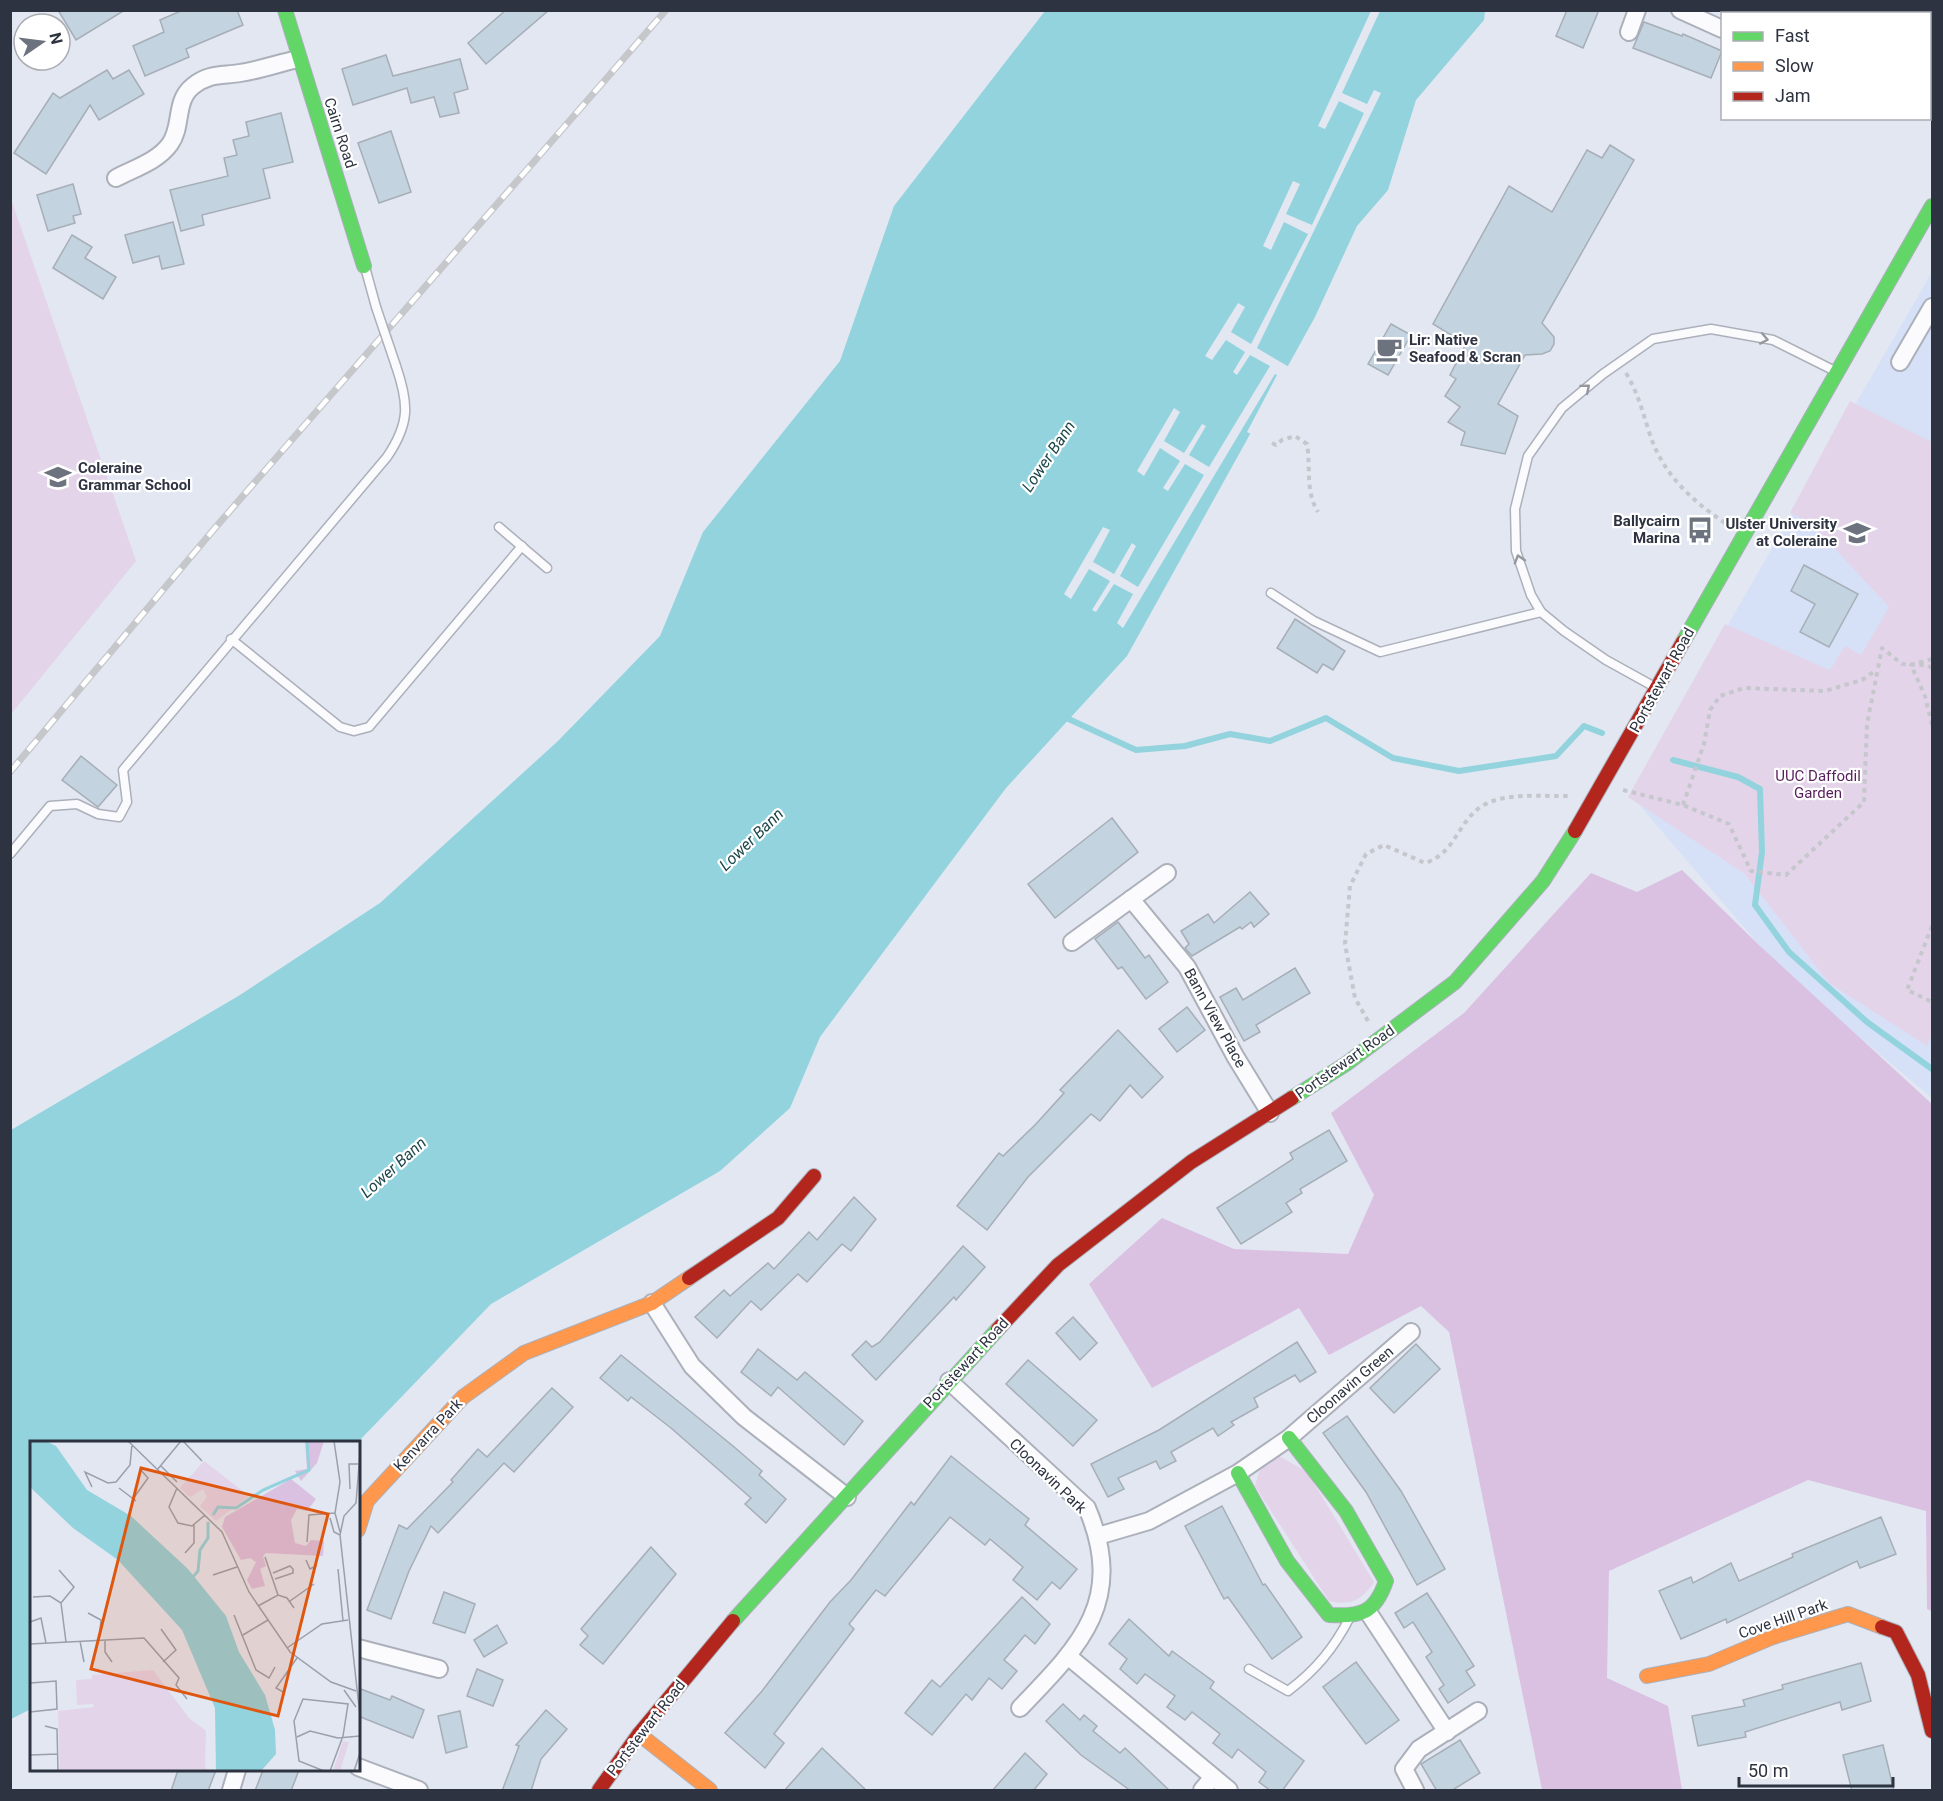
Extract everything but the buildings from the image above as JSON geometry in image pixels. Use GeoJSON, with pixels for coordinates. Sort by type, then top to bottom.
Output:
{"type":"FeatureCollection","features":[{"type":"Feature","properties":{"kind":"main road","name":"Cairn Road"},"geometry":{"type":"LineString","coordinates":[[287,11],[298,58],[364,266]]}},
{"type":"Feature","properties":{"kind":"main road","name":"Portstewart Road"},"geometry":{"type":"LineString","coordinates":[[599,1791],[639,1734],[720,1635],[847,1497],[949,1381],[1058,1265],[1191,1162],[1347,1064],[1455,982],[1544,881],[1658,689],[1839,374],[1932,206]]}},
{"type":"Feature","properties":{"kind":"main road","name":"Kenvarra Park"},"geometry":{"type":"LineString","coordinates":[[360,1524],[367,1501],[463,1397],[524,1353],[652,1303],[778,1218],[814,1176]]}},
{"type":"Feature","properties":{"kind":"main road"},"geometry":{"type":"LineString","coordinates":[[1238,1473],[1287,1561],[1329,1615],[1350,1617],[1368,1612],[1381,1600],[1386,1581],[1346,1511],[1289,1438]]}},
{"type":"Feature","properties":{"kind":"main road","name":"Cove Hill Park"},"geometry":{"type":"LineString","coordinates":[[1647,1676],[1708,1664],[1773,1636],[1848,1614],[1896,1632],[1918,1675],[1932,1731]]}},
{"type":"Feature","properties":{"kind":"main road"},"geometry":{"type":"LineString","coordinates":[[639,1734],[710,1791]]}},
{"type":"Feature","properties":{"kind":"street"},"geometry":{"type":"LineString","coordinates":[[1629,32],[1637,10]]}},
{"type":"Feature","properties":{"kind":"street"},"geometry":{"type":"LineString","coordinates":[[1680,10],[1721,29]]}},
{"type":"Feature","properties":{"kind":"street"},"geometry":{"type":"LineString","coordinates":[[116,178],[160,155],[172,142],[178,126],[178,109],[191,87],[214,74],[239,73],[298,58]]}},
{"type":"Feature","properties":{"kind":"street"},"geometry":{"type":"LineString","coordinates":[[1900,362],[1932,307]]}},
{"type":"Feature","properties":{"kind":"street"},"geometry":{"type":"LineString","coordinates":[[1072,942],[1167,873]]}},
{"type":"Feature","properties":{"kind":"street","name":"Bann View Place"},"geometry":{"type":"LineString","coordinates":[[1131,899],[1187,967],[1235,1056],[1270,1113]]}},
{"type":"Feature","properties":{"kind":"street"},"geometry":{"type":"LineString","coordinates":[[652,1303],[692,1366],[744,1417],[847,1497]]}},
{"type":"Feature","properties":{"kind":"street","name":"Cloonavin Green"},"geometry":{"type":"LineString","coordinates":[[1098,1536],[1149,1521],[1238,1473],[1289,1438],[1411,1332]]}},
{"type":"Feature","properties":{"kind":"street","name":"Cloonavin Park"},"geometry":{"type":"LineString","coordinates":[[949,1381],[1087,1508],[1098,1536],[1103,1582],[1092,1620],[1069,1657],[1020,1708]]}},
{"type":"Feature","properties":{"kind":"street"},"geometry":{"type":"LineString","coordinates":[[1368,1612],[1447,1732]]}},
{"type":"Feature","properties":{"kind":"street"},"geometry":{"type":"LineString","coordinates":[[360,1649],[438,1669]]}},
{"type":"Feature","properties":{"kind":"street"},"geometry":{"type":"LineString","coordinates":[[1069,1657],[1229,1791]]}},
{"type":"Feature","properties":{"kind":"street"},"geometry":{"type":"LineString","coordinates":[[1415,1791],[1404,1769],[1419,1749],[1478,1711]]}},
{"type":"Feature","properties":{"kind":"street"},"geometry":{"type":"LineString","coordinates":[[360,1768],[419,1791]]}},
{"type":"Feature","properties":{"kind":"street"},"geometry":{"type":"LineString","coordinates":[[231,1791],[237,1771]]}},
{"type":"Feature","properties":{"kind":"street"},"geometry":{"type":"LineString","coordinates":[[1202,1791],[1213,1777]]}},
{"type":"Feature","properties":{"kind":"lane"},"geometry":{"type":"LineString","coordinates":[[10,854],[50,806],[77,804],[98,814],[119,817],[127,802],[123,770],[231,639],[387,457],[401,436],[406,412],[405,390],[364,266]]}},
{"type":"Feature","properties":{"kind":"lane"},"geometry":{"type":"LineString","coordinates":[[1658,689],[1606,660],[1541,612],[1531,595],[1516,551],[1515,509],[1528,456],[1562,408],[1653,339],[1712,329],[1773,340],[1839,374]]}},
{"type":"Feature","properties":{"kind":"lane"},"geometry":{"type":"LineString","coordinates":[[499,527],[547,568]]}},
{"type":"Feature","properties":{"kind":"lane"},"geometry":{"type":"LineString","coordinates":[[231,639],[340,727],[354,731],[369,727],[522,546]]}},
{"type":"Feature","properties":{"kind":"lane"},"geometry":{"type":"LineString","coordinates":[[1271,593],[1314,621],[1380,652],[1541,612]]}},
{"type":"Feature","properties":{"kind":"lane"},"geometry":{"type":"LineString","coordinates":[[1249,1669],[1288,1691],[1314,1672],[1338,1641],[1350,1617]]}},
{"type":"Feature","properties":{"kind":"path"},"geometry":{"type":"LineString","coordinates":[[1619,363],[1636,389],[1651,437],[1667,472],[1694,502],[1744,536]]}},
{"type":"Feature","properties":{"kind":"path"},"geometry":{"type":"LineString","coordinates":[[1272,443],[1276,445],[1282,440],[1296,436],[1307,444],[1310,463],[1310,498],[1318,512]]}},
{"type":"Feature","properties":{"kind":"path"},"geometry":{"type":"LineString","coordinates":[[1604,781],[1630,794],[1683,805],[1729,824],[1751,871],[1786,874],[1864,802],[1867,724],[1876,669],[1882,648],[1902,664],[1932,668]]}},
{"type":"Feature","properties":{"kind":"path"},"geometry":{"type":"LineString","coordinates":[[1911,664],[1932,659]]}},
{"type":"Feature","properties":{"kind":"path"},"geometry":{"type":"LineString","coordinates":[[1911,664],[1925,696],[1932,725]]}},
{"type":"Feature","properties":{"kind":"path"},"geometry":{"type":"LineString","coordinates":[[1683,805],[1698,763],[1710,710],[1720,696],[1744,688],[1825,691],[1862,680],[1876,669]]}},
{"type":"Feature","properties":{"kind":"path"},"geometry":{"type":"LineString","coordinates":[[1378,1040],[1355,998],[1345,944],[1350,886],[1366,854],[1384,845],[1425,863],[1439,858],[1479,808],[1506,798],[1596,795]]}},
{"type":"Feature","properties":{"kind":"path"},"geometry":{"type":"LineString","coordinates":[[1932,926],[1907,990],[1932,1002]]}},
{"type":"Feature","properties":{"kind":"shaded area","name":"UUC Daffodil Garden"},"geometry":{"type":"Polygon","coordinates":[[[1932,272],[1932,1098],[1783,973],[1630,794],[1932,272]]]}},
{"type":"Feature","properties":{"kind":"shaded area"},"geometry":{"type":"Polygon","coordinates":[[[1682,870],[1760,946],[1932,1104],[1932,1611],[1927,1609],[1926,1511],[1808,1480],[1609,1571],[1607,1678],[1668,1706],[1682,1790],[1542,1790],[1449,1332],[1421,1306],[1329,1355],[1299,1308],[1152,1388],[1089,1284],[1162,1218],[1234,1249],[1348,1254],[1374,1195],[1331,1113],[1464,1013],[1591,873],[1637,892],[1682,870]]]}},
{"type":"Feature","properties":{"kind":"green space","name":"Coleraine Grammar School"},"geometry":{"type":"Polygon","coordinates":[[[11,199],[136,561],[10,714],[11,199]]]}},
{"type":"Feature","properties":{"kind":"green space","name":"UUC Daffodil Garden"},"geometry":{"type":"Polygon","coordinates":[[[1850,401],[1932,442],[1932,1034],[1927,1046],[1829,983],[1745,874],[1628,797],[1725,624],[1830,670],[1845,646],[1861,655],[1889,607],[1811,523],[1790,513],[1850,401]]]}},
{"type":"Feature","properties":{"kind":"green space"},"geometry":{"type":"Polygon","coordinates":[[[1279,1456],[1307,1472],[1374,1582],[1355,1600],[1344,1603],[1329,1601],[1255,1486],[1262,1463],[1279,1456]]]}},
{"type":"Feature","properties":{"kind":"water","name":"Lower Bann"},"geometry":{"type":"Polygon","coordinates":[[[1045,11],[1485,11],[1484,20],[1416,100],[1388,190],[1357,226],[1315,317],[1127,656],[1006,788],[843,1006],[820,1037],[790,1108],[720,1171],[491,1304],[359,1441],[30,1441],[30,1710],[11,1719],[11,1130],[240,995],[380,903],[558,741],[660,636],[703,532],[840,361],[894,206],[1045,11]]]}},
{"type":"Feature","properties":{"kind":"pier"},"geometry":{"type":"Polygon","coordinates":[[[1371,11],[1380,11],[1342,93],[1367,104],[1374,90],[1381,93],[1257,348],[1289,367],[1253,435],[1247,432],[1277,375],[1275,374],[1123,628],[1117,623],[1133,594],[1114,584],[1096,612],[1092,610],[1110,581],[1089,569],[1071,599],[1064,594],[1103,527],[1110,530],[1093,562],[1114,574],[1132,543],[1136,546],[1120,576],[1138,587],[1204,475],[1185,464],[1168,491],[1163,488],[1180,461],[1160,448],[1144,476],[1137,471],[1174,408],[1180,412],[1164,441],[1184,453],[1202,424],[1206,426],[1189,455],[1209,467],[1270,366],[1250,355],[1237,375],[1233,372],[1245,352],[1226,340],[1212,360],[1205,356],[1238,303],[1245,307],[1231,332],[1251,344],[1308,234],[1284,222],[1271,250],[1263,246],[1293,181],[1300,184],[1286,214],[1312,225],[1364,113],[1339,101],[1325,129],[1318,126],[1371,11]]]}},
{"type":"Feature","properties":{"kind":"waterway"},"geometry":{"type":"LineString","coordinates":[[1062,716],[1136,750],[1185,746],[1230,734],[1270,741],[1326,718],[1393,758],[1459,771],[1556,756],[1584,726],[1602,733]]}},
{"type":"Feature","properties":{"kind":"waterway"},"geometry":{"type":"LineString","coordinates":[[1673,760],[1738,777],[1760,789],[1762,852],[1755,905],[1789,952],[1867,1022],[1932,1069]]}},
{"type":"Feature","properties":{"kind":"railway"},"geometry":{"type":"LineString","coordinates":[[10,772],[215,528],[666,10]]}},
{"type":"Feature","properties":{"kind":"traffic: fast"},"geometry":{"type":"LineString","coordinates":[[285,10],[364,266]]}},
{"type":"Feature","properties":{"kind":"traffic: fast"},"geometry":{"type":"LineString","coordinates":[[1683,642],[1932,206]]}},
{"type":"Feature","properties":{"kind":"traffic: fast"},"geometry":{"type":"LineString","coordinates":[[1292,1098],[1346,1064],[1455,982],[1543,881],[1575,831]]}},
{"type":"Feature","properties":{"kind":"traffic: fast"},"geometry":{"type":"LineString","coordinates":[[733,1621],[998,1329]]}},
{"type":"Feature","properties":{"kind":"traffic: fast"},"geometry":{"type":"LineString","coordinates":[[1238,1473],[1287,1561],[1329,1615],[1350,1615],[1365,1611],[1377,1600],[1386,1581],[1346,1511],[1289,1438]]}},
{"type":"Feature","properties":{"kind":"traffic: slow"},"geometry":{"type":"LineString","coordinates":[[360,1524],[367,1501],[463,1397],[524,1353],[652,1303],[689,1278]]}},
{"type":"Feature","properties":{"kind":"traffic: slow"},"geometry":{"type":"LineString","coordinates":[[1647,1676],[1709,1664],[1773,1637],[1848,1614],[1882,1627]]}},
{"type":"Feature","properties":{"kind":"traffic: slow"},"geometry":{"type":"LineString","coordinates":[[639,1734],[710,1790]]}},
{"type":"Feature","properties":{"kind":"traffic: jam"},"geometry":{"type":"LineString","coordinates":[[1575,831],[1683,642]]}},
{"type":"Feature","properties":{"kind":"traffic: jam"},"geometry":{"type":"LineString","coordinates":[[998,1329],[1058,1265],[1191,1162],[1292,1098]]}},
{"type":"Feature","properties":{"kind":"traffic: jam"},"geometry":{"type":"LineString","coordinates":[[689,1278],[778,1218],[814,1176]]}},
{"type":"Feature","properties":{"kind":"traffic: jam"},"geometry":{"type":"LineString","coordinates":[[599,1790],[639,1734],[733,1621]]}},
{"type":"Feature","properties":{"kind":"traffic: jam"},"geometry":{"type":"LineString","coordinates":[[1882,1627],[1896,1632],[1918,1675],[1932,1731]]}},
{"type":"Feature","properties":{"kind":"place","name":"Lir: Native Seafood & Scran"},"geometry":{"type":"Point","coordinates":[1389,349]}},
{"type":"Feature","properties":{"kind":"place","name":"Coleraine Grammar School"},"geometry":{"type":"Point","coordinates":[58,477]}},
{"type":"Feature","properties":{"kind":"place","name":"Ballycairn Marina"},"geometry":{"type":"Point","coordinates":[1700,530]}},
{"type":"Feature","properties":{"kind":"place","name":"Ulster University at Coleraine"},"geometry":{"type":"Point","coordinates":[1857,533]}}]}
